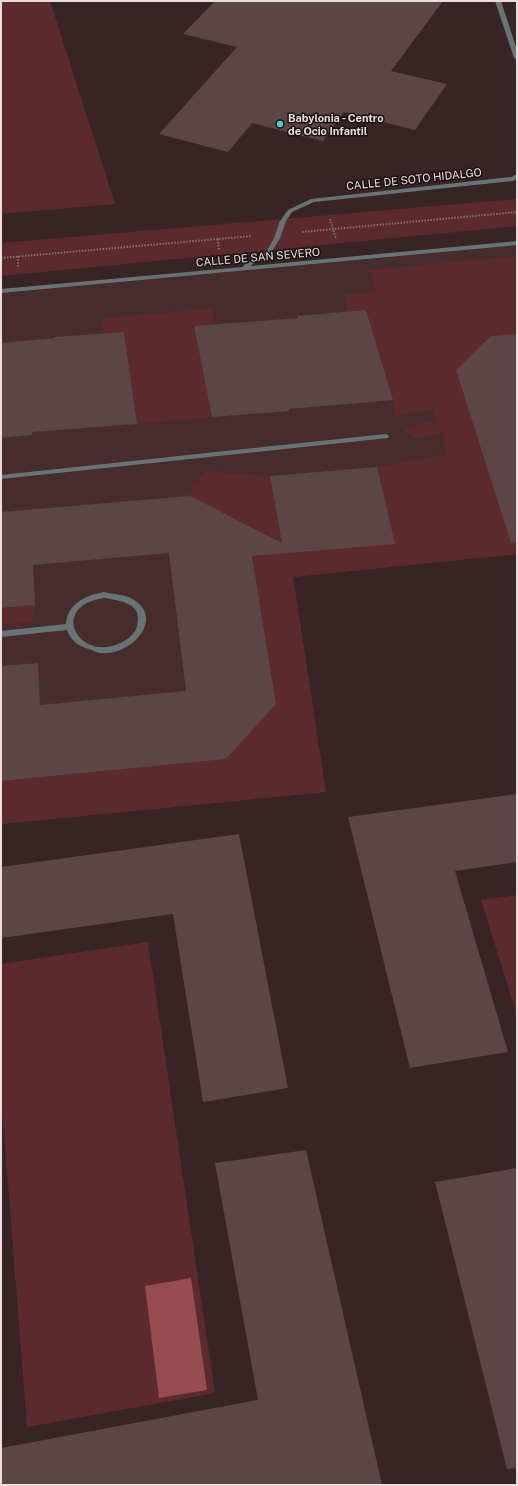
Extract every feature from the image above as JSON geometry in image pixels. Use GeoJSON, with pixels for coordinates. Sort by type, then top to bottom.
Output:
{"type":"FeatureCollection","features":[{"type":"Feature","properties":{"kind":"street"},"geometry":{"type":"LineString","coordinates":[[498,1],[517,58]]}},
{"type":"Feature","properties":{"kind":"street"},"geometry":{"type":"LineString","coordinates":[[511,42],[517,42]]}},
{"type":"Feature","properties":{"kind":"street","name":"CALLE DE SOTO HIDALGO"},"geometry":{"type":"LineString","coordinates":[[242,269],[269,252],[277,238],[283,222],[290,211],[313,200],[513,179],[517,176]]}},
{"type":"Feature","properties":{"kind":"street","name":"CALLE DE SAN SEVERO"},"geometry":{"type":"LineString","coordinates":[[1,291],[517,243]]}},
{"type":"Feature","properties":{"kind":"street"},"geometry":{"type":"LineString","coordinates":[[1,477],[386,436]]}},
{"type":"Feature","properties":{"kind":"street"},"geometry":{"type":"LineString","coordinates":[[104,595],[115,595],[126,598],[135,604],[141,612],[143,621],[141,630],[135,638],[126,645],[114,649],[102,650],[90,648],[80,643],[73,636],[69,627],[70,618],[74,610],[82,602],[92,597],[104,595]]}},
{"type":"Feature","properties":{"kind":"street"},"geometry":{"type":"LineString","coordinates":[[1,634],[69,627]]}},
{"type":"Feature","properties":{"kind":"path"},"geometry":{"type":"LineString","coordinates":[[297,232],[517,212]]}},
{"type":"Feature","properties":{"kind":"path"},"geometry":{"type":"LineString","coordinates":[[333,229],[337,241]]}},
{"type":"Feature","properties":{"kind":"path"},"geometry":{"type":"LineString","coordinates":[[1,258],[254,236]]}},
{"type":"Feature","properties":{"kind":"path"},"geometry":{"type":"LineString","coordinates":[[218,239],[219,251]]}},
{"type":"Feature","properties":{"kind":"path"},"geometry":{"type":"LineString","coordinates":[[18,256],[18,271]]}},
{"type":"Feature","properties":{"kind":"shaded area"},"geometry":{"type":"Polygon","coordinates":[[[1,1],[50,1],[115,204],[1,214],[1,1]]]}},
{"type":"Feature","properties":{"kind":"shaded area"},"geometry":{"type":"Polygon","coordinates":[[[517,199],[517,226],[1,276],[1,243],[517,199]]]}},
{"type":"Feature","properties":{"kind":"shaded area"},"geometry":{"type":"Polygon","coordinates":[[[517,243],[517,554],[293,577],[326,792],[1,824],[1,291],[517,243]]]}},
{"type":"Feature","properties":{"kind":"shaded area"},"geometry":{"type":"Polygon","coordinates":[[[517,256],[517,334],[491,336],[456,370],[494,489],[517,500],[517,554],[293,577],[326,792],[1,824],[1,781],[226,759],[276,704],[247,525],[186,496],[205,471],[270,476],[284,553],[377,467],[445,455],[443,432],[417,439],[404,430],[418,424],[436,422],[434,409],[395,416],[393,400],[366,310],[347,311],[345,295],[376,292],[370,270],[517,256]]]}},
{"type":"Feature","properties":{"kind":"shaded area"},"geometry":{"type":"Polygon","coordinates":[[[212,309],[215,324],[194,326],[212,417],[137,424],[124,332],[104,333],[102,318],[212,309]]]}},
{"type":"Feature","properties":{"kind":"shaded area"},"geometry":{"type":"Polygon","coordinates":[[[35,605],[32,622],[1,625],[1,608],[35,605]]]}},
{"type":"Feature","properties":{"kind":"shaded area"},"geometry":{"type":"Polygon","coordinates":[[[517,895],[517,1015],[481,900],[517,895]]]}},
{"type":"Feature","properties":{"kind":"shaded area"},"geometry":{"type":"Polygon","coordinates":[[[148,942],[215,1393],[27,1427],[1,1095],[1,964],[148,942]]]}},
{"type":"Feature","properties":{"kind":"shaded area"},"geometry":{"type":"Polygon","coordinates":[[[191,1278],[207,1390],[159,1398],[145,1286],[191,1278]]]}},
{"type":"Feature","properties":{"kind":"building"},"geometry":{"type":"Polygon","coordinates":[[[215,1],[443,1],[391,71],[447,84],[415,130],[344,112],[323,141],[252,123],[228,152],[159,134],[237,47],[183,34],[215,1]]]}},
{"type":"Feature","properties":{"kind":"building"},"geometry":{"type":"Polygon","coordinates":[[[366,310],[393,400],[289,409],[289,411],[212,417],[194,326],[298,318],[297,316],[366,310]]]}},
{"type":"Feature","properties":{"kind":"building"},"geometry":{"type":"Polygon","coordinates":[[[124,332],[137,424],[32,432],[32,435],[1,438],[1,343],[55,338],[54,337],[124,332]]]}},
{"type":"Feature","properties":{"kind":"building"},"geometry":{"type":"Polygon","coordinates":[[[517,334],[517,542],[511,543],[456,370],[491,336],[517,334]]]}},
{"type":"Feature","properties":{"kind":"building"},"geometry":{"type":"Polygon","coordinates":[[[377,467],[395,544],[252,556],[276,704],[226,759],[1,781],[1,666],[38,663],[40,705],[186,691],[169,553],[33,565],[35,605],[1,608],[1,512],[190,496],[282,543],[270,476],[377,467]]]}},
{"type":"Feature","properties":{"kind":"building"},"geometry":{"type":"Polygon","coordinates":[[[517,794],[517,862],[455,871],[508,1052],[410,1068],[348,817],[517,794]]]}},
{"type":"Feature","properties":{"kind":"building"},"geometry":{"type":"Polygon","coordinates":[[[239,834],[288,1088],[203,1102],[173,914],[1,938],[1,867],[239,834]]]}},
{"type":"Feature","properties":{"kind":"building"},"geometry":{"type":"Polygon","coordinates":[[[306,1150],[382,1485],[1,1485],[1,1448],[258,1400],[215,1163],[306,1150]]]}},
{"type":"Feature","properties":{"kind":"building"},"geometry":{"type":"Polygon","coordinates":[[[517,1168],[517,1468],[507,1469],[435,1182],[517,1168]]]}},
{"type":"Feature","properties":{"kind":"place","name":"Babylonia - Centro de Ocio Infantil"},"geometry":{"type":"Point","coordinates":[280,124]}}]}
